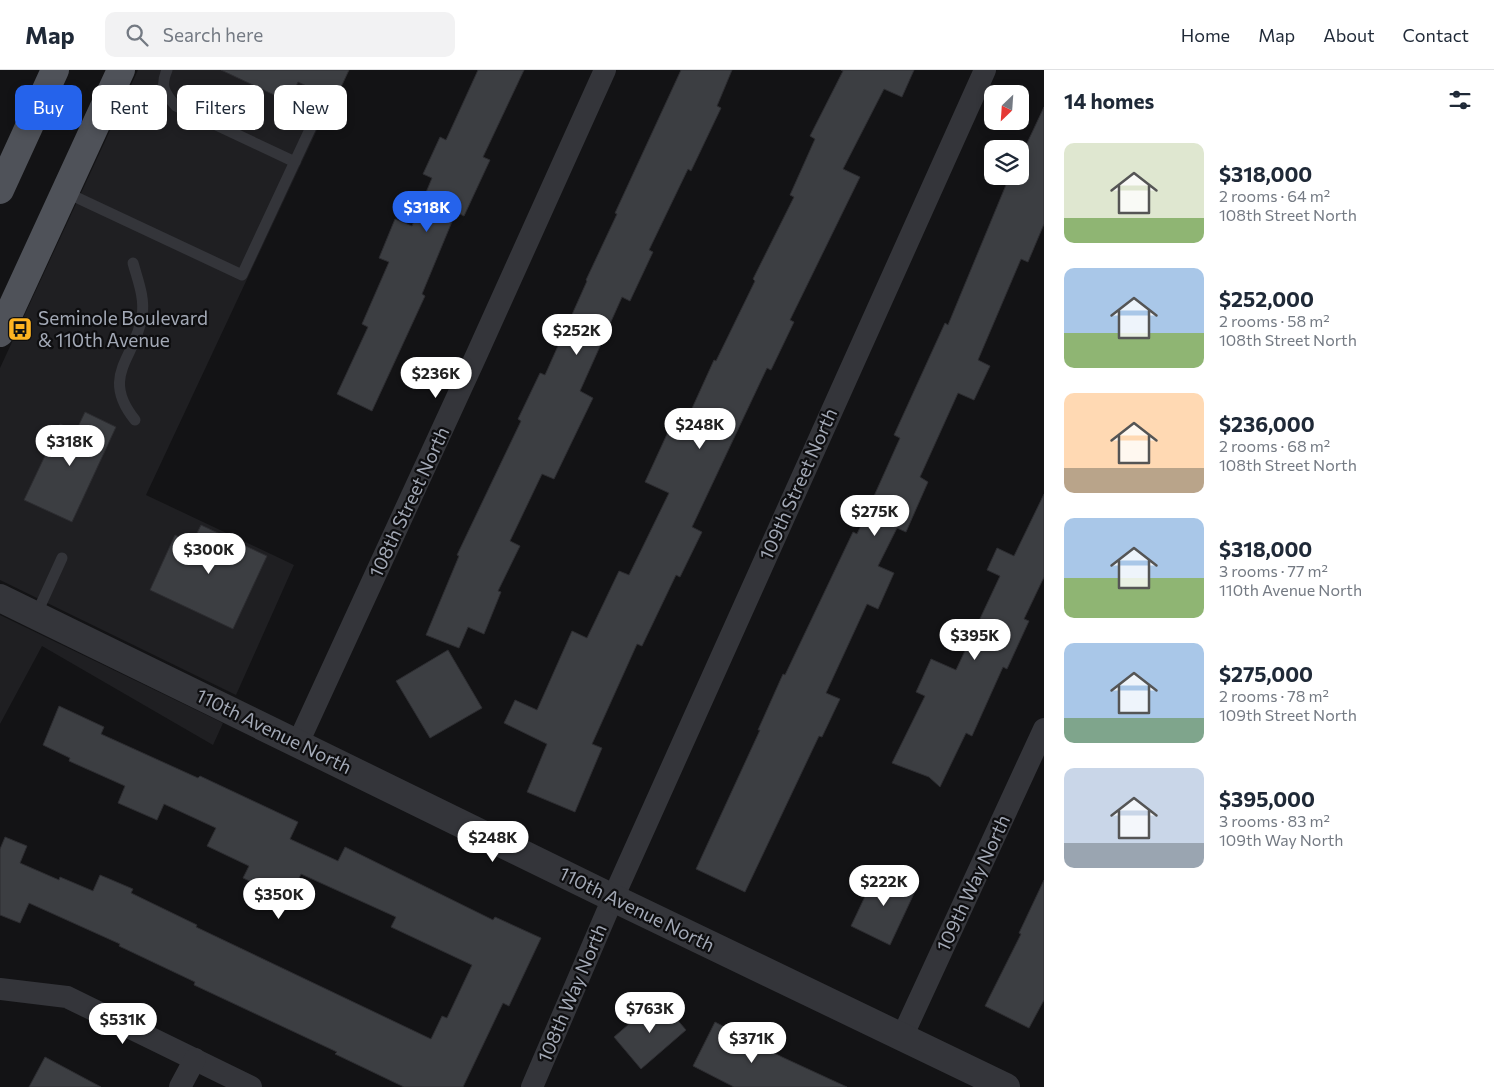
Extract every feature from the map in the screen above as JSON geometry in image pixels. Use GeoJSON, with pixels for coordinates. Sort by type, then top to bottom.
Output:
{"type":"FeatureCollection","features":[{"type":"Feature","properties":{"kind":"main road"},"geometry":{"type":"LineString","coordinates":[[0,190],[55,70]]}},
{"type":"Feature","properties":{"kind":"main road"},"geometry":{"type":"LineString","coordinates":[[0,333],[121,70]]}},
{"type":"Feature","properties":{"kind":"street","name":"108th Street North"},"geometry":{"type":"LineString","coordinates":[[298,743],[605,70]]}},
{"type":"Feature","properties":{"kind":"street","name":"109th Street North"},"geometry":{"type":"LineString","coordinates":[[613,898],[985,70]]}},
{"type":"Feature","properties":{"kind":"street","name":"110th Avenue North"},"geometry":{"type":"LineString","coordinates":[[0,598],[613,898],[1006,1087]]}},
{"type":"Feature","properties":{"kind":"street","name":"109th Way North"},"geometry":{"type":"LineString","coordinates":[[902,1037],[1044,728]]}},
{"type":"Feature","properties":{"kind":"street","name":"108th Way North"},"geometry":{"type":"LineString","coordinates":[[532,1087],[613,898]]}},
{"type":"Feature","properties":{"kind":"street"},"geometry":{"type":"LineString","coordinates":[[0,989],[67,997],[251,1087]]}},
{"type":"Feature","properties":{"kind":"street"},"geometry":{"type":"LineString","coordinates":[[180,1087],[195,1059]]}},
{"type":"Feature","properties":{"kind":"lane"},"geometry":{"type":"LineString","coordinates":[[168,70],[162,81],[164,92],[176,106],[295,162]]}},
{"type":"Feature","properties":{"kind":"lane"},"geometry":{"type":"LineString","coordinates":[[65,192],[242,276],[310,130]]}},
{"type":"Feature","properties":{"kind":"lane"},"geometry":{"type":"LineString","coordinates":[[133,263],[144,302],[142,319],[121,370],[119,387],[125,409],[135,420]]}},
{"type":"Feature","properties":{"kind":"lane"},"geometry":{"type":"LineString","coordinates":[[36,615],[62,558]]}},
{"type":"Feature","properties":{"kind":"shaded area"},"geometry":{"type":"Polygon","coordinates":[[[138,70],[345,70],[338,85],[274,85],[274,130],[317,130],[146,495],[294,565],[236,695],[0,580],[0,368],[110,130],[167,130],[167,85],[131,85],[138,70]]]}},
{"type":"Feature","properties":{"kind":"shaded area"},"geometry":{"type":"Polygon","coordinates":[[[0,615],[223,723],[213,745],[42,646],[0,724],[0,615]]]}},
{"type":"Feature","properties":{"kind":"building"},"geometry":{"type":"Polygon","coordinates":[[[221,70],[349,70],[342,85],[304,85],[298,82],[297,85],[274,85],[274,95],[264,90],[264,85],[253,85],[221,70]]]}},
{"type":"Feature","properties":{"kind":"building"},"geometry":{"type":"Polygon","coordinates":[[[478,70],[524,70],[483,157],[490,160],[464,216],[456,212],[422,294],[425,296],[372,411],[337,394],[368,327],[362,324],[389,262],[379,258],[395,219],[412,226],[432,178],[423,174],[440,137],[446,140],[478,70]]]}},
{"type":"Feature","properties":{"kind":"building"},"geometry":{"type":"Polygon","coordinates":[[[681,70],[732,70],[717,106],[721,108],[691,171],[688,169],[649,250],[653,252],[630,301],[622,297],[580,391],[593,398],[554,479],[542,474],[510,541],[520,546],[498,591],[501,592],[484,634],[468,627],[459,648],[426,635],[459,556],[457,555],[521,421],[518,419],[540,373],[545,375],[617,214],[615,213],[681,70]]]}},
{"type":"Feature","properties":{"kind":"building"},"geometry":{"type":"Polygon","coordinates":[[[841,70],[914,70],[902,97],[884,89],[843,169],[860,177],[790,320],[794,322],[771,370],[767,368],[692,527],[702,532],[680,577],[676,575],[642,646],[637,644],[592,744],[602,748],[575,812],[527,792],[547,744],[504,723],[515,700],[537,710],[572,631],[587,638],[619,571],[629,575],[669,493],[645,482],[668,432],[679,437],[714,360],[716,361],[755,281],[753,279],[794,197],[790,195],[815,139],[810,136],[843,71],[841,70]]]}},
{"type":"Feature","properties":{"kind":"building"},"geometry":{"type":"Polygon","coordinates":[[[1044,107],[1044,224],[1028,262],[1021,259],[978,360],[990,366],[974,400],[958,393],[920,477],[928,482],[906,532],[897,528],[878,566],[894,573],[878,609],[867,604],[826,693],[840,699],[822,737],[819,736],[745,892],[696,869],[760,730],[758,730],[783,674],[785,675],[853,532],[857,534],[900,438],[894,435],[945,323],[948,325],[1006,185],[1029,185],[1028,140],[1044,107]]]}},
{"type":"Feature","properties":{"kind":"building"},"geometry":{"type":"Polygon","coordinates":[[[85,412],[116,427],[72,522],[24,500],[60,424],[76,431],[85,412]]]}},
{"type":"Feature","properties":{"kind":"building"},"geometry":{"type":"Polygon","coordinates":[[[1044,494],[1044,577],[1024,619],[1029,621],[1007,669],[1003,667],[972,736],[966,733],[940,787],[929,777],[892,763],[925,696],[916,692],[931,659],[956,670],[1000,576],[987,570],[997,548],[1014,556],[1044,494]]]}},
{"type":"Feature","properties":{"kind":"building"},"geometry":{"type":"Polygon","coordinates":[[[201,525],[267,556],[233,629],[150,590],[175,535],[192,543],[201,525]]]}},
{"type":"Feature","properties":{"kind":"building"},"geometry":{"type":"Polygon","coordinates":[[[448,650],[482,708],[430,738],[396,681],[448,650]]]}},
{"type":"Feature","properties":{"kind":"building"},"geometry":{"type":"Polygon","coordinates":[[[59,706],[104,727],[101,734],[198,778],[200,776],[298,822],[290,839],[338,861],[345,847],[493,920],[495,917],[541,938],[509,1006],[503,1003],[463,1087],[404,1087],[335,1054],[337,1052],[194,985],[195,982],[119,946],[120,944],[29,903],[20,923],[0,915],[0,849],[5,837],[27,846],[20,863],[59,880],[60,877],[93,891],[100,875],[133,889],[131,893],[197,925],[196,927],[431,1039],[442,1016],[447,1018],[472,965],[391,927],[396,917],[301,874],[289,899],[243,878],[249,866],[207,846],[216,828],[164,804],[157,820],[118,803],[125,786],[69,761],[70,758],[43,745],[59,706]]]}},
{"type":"Feature","properties":{"kind":"building"},"geometry":{"type":"Polygon","coordinates":[[[878,869],[917,887],[890,945],[851,926],[878,869]]]}},
{"type":"Feature","properties":{"kind":"building"},"geometry":{"type":"Polygon","coordinates":[[[1044,880],[1044,1000],[1029,1028],[985,1006],[1021,934],[1019,933],[1044,880]]]}},
{"type":"Feature","properties":{"kind":"building"},"geometry":{"type":"Polygon","coordinates":[[[659,998],[686,1030],[641,1069],[614,1037],[659,998]]]}},
{"type":"Feature","properties":{"kind":"building"},"geometry":{"type":"Polygon","coordinates":[[[715,1022],[782,1057],[847,1087],[734,1087],[693,1066],[715,1022]]]}},
{"type":"Feature","properties":{"kind":"building"},"geometry":{"type":"Polygon","coordinates":[[[45,1057],[101,1087],[29,1087],[45,1057]]]}},
{"type":"Feature","properties":{"kind":"place","name":"Seminole Boulevard & 110th Avenue"},"geometry":{"type":"Point","coordinates":[20,329]}}]}
